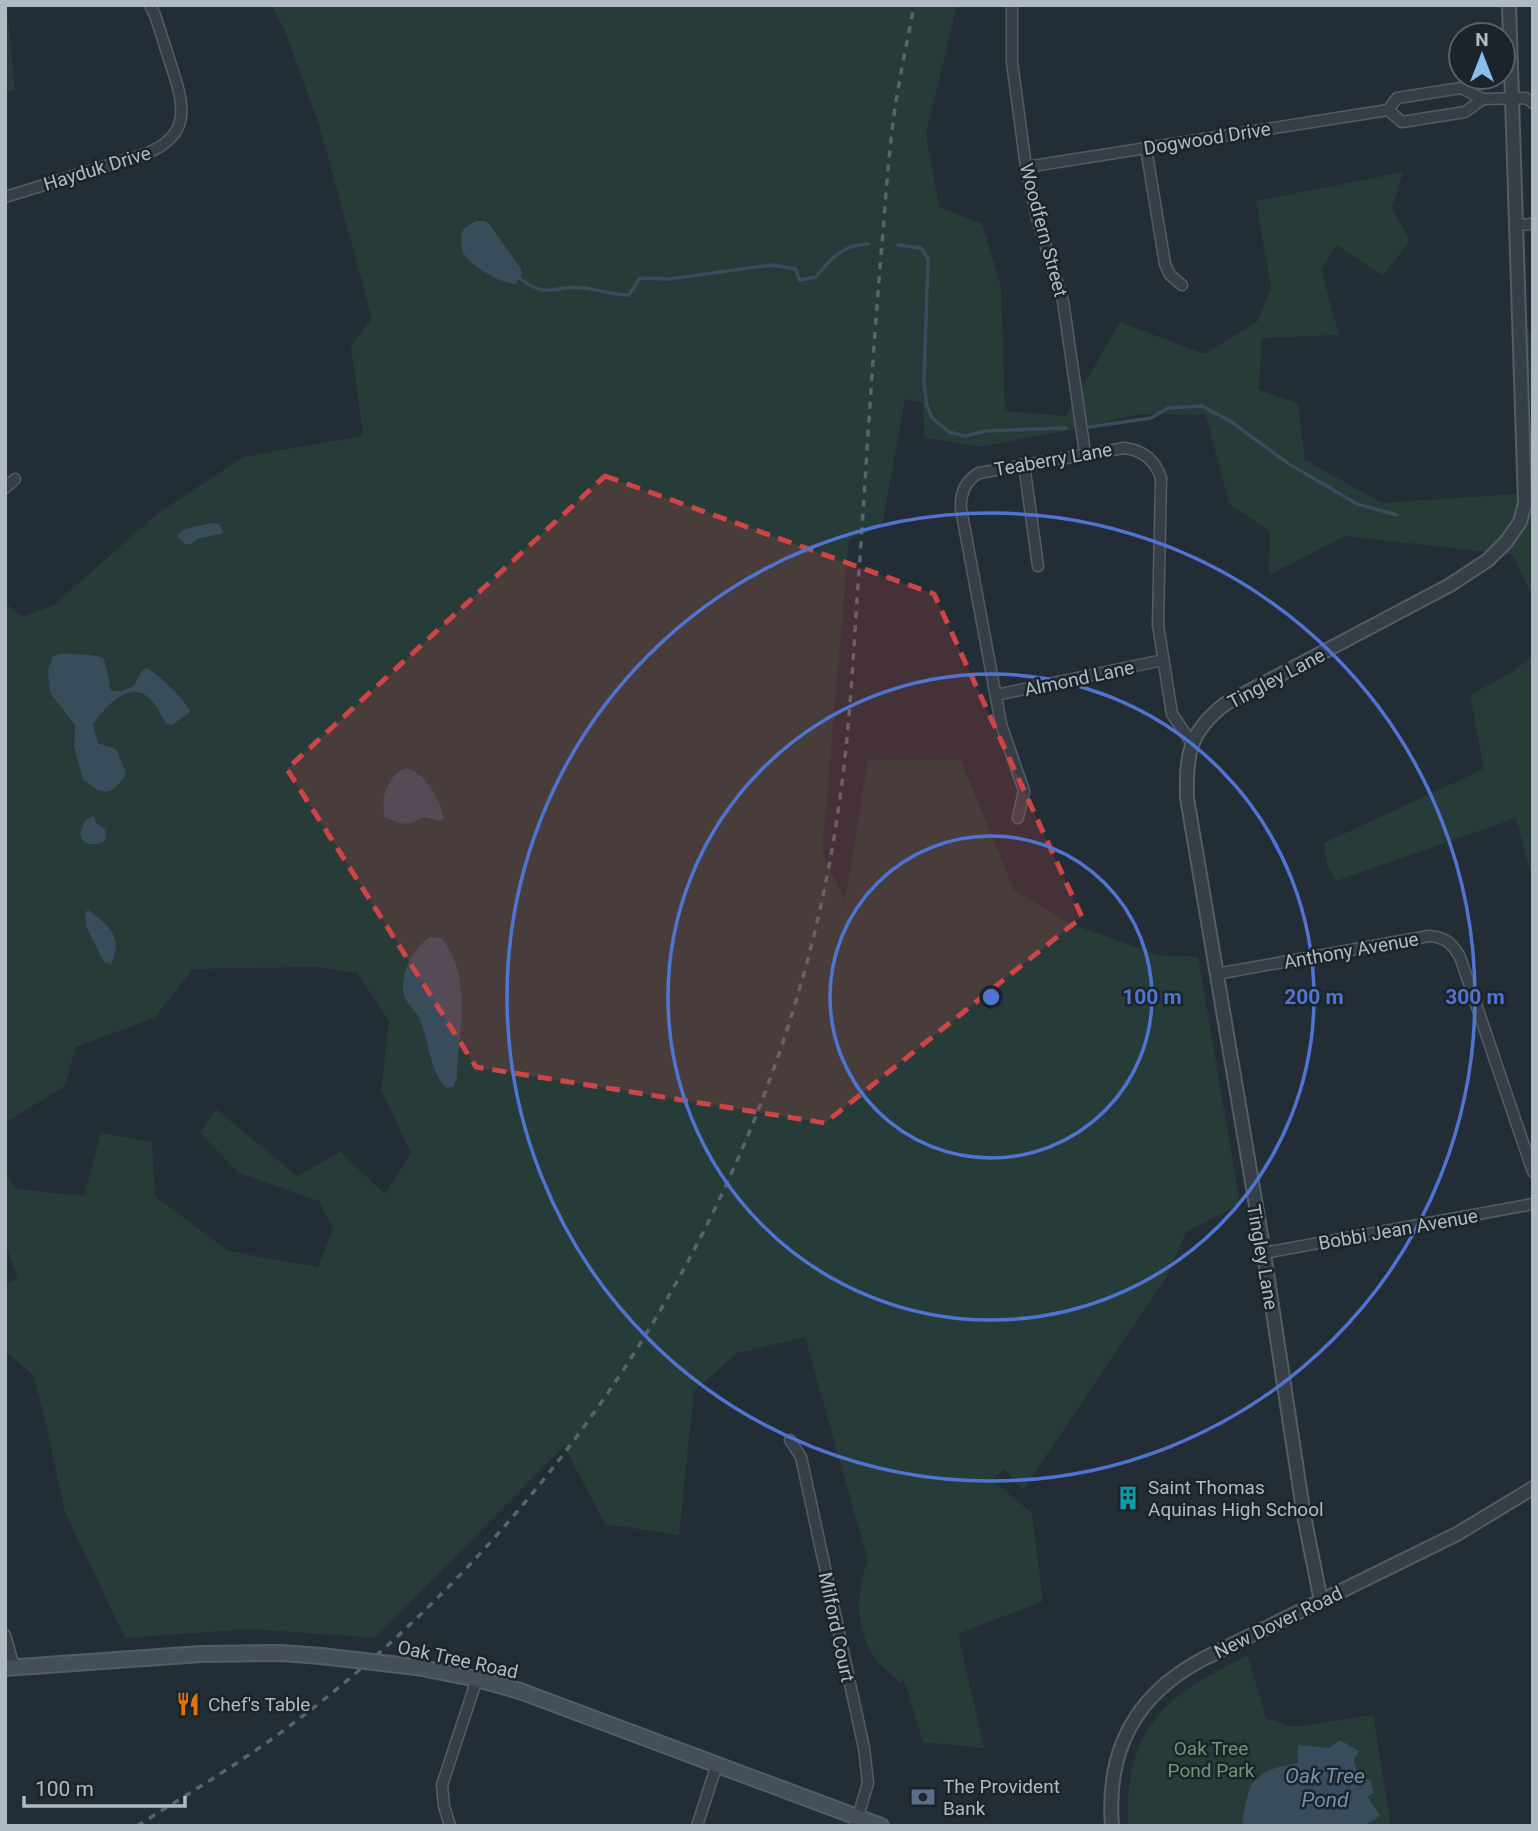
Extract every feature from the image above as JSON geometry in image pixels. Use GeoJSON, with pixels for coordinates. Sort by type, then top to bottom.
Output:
{"type":"FeatureCollection","features":[{"type":"Feature","properties":{"kind":"main road","name":"Oak Tree Road"},"geometry":{"type":"LineString","coordinates":[[10,1668],[201,1654],[281,1653],[417,1667],[520,1691],[717,1764],[856,1821],[881,1826]]}},
{"type":"Feature","properties":{"kind":"street","name":"Hayduk Drive"},"geometry":{"type":"LineString","coordinates":[[5,197],[159,149],[172,136],[181,121],[182,104],[150,5]]}},
{"type":"Feature","properties":{"kind":"street","name":"Woodfern Street"},"geometry":{"type":"LineString","coordinates":[[1012,5],[1012,62],[1026,167],[1037,218],[1063,301],[1085,453]]}},
{"type":"Feature","properties":{"kind":"street","name":"Tingley Lane"},"geometry":{"type":"LineString","coordinates":[[1321,1601],[1304,1516],[1264,1253],[1187,798],[1186,773],[1191,742],[1205,722],[1225,704],[1432,595],[1488,560],[1506,542],[1520,522],[1525,504],[1509,5]]}},
{"type":"Feature","properties":{"kind":"street","name":"Dogwood Drive"},"geometry":{"type":"LineString","coordinates":[[1026,167],[1388,110],[1397,98],[1461,88],[1483,99],[1531,98]]}},
{"type":"Feature","properties":{"kind":"street","name":"Dogwood Drive"},"geometry":{"type":"LineString","coordinates":[[1388,110],[1402,122],[1465,112],[1483,99]]}},
{"type":"Feature","properties":{"kind":"street"},"geometry":{"type":"LineString","coordinates":[[1146,148],[1164,264],[1170,275],[1182,285]]}},
{"type":"Feature","properties":{"kind":"street"},"geometry":{"type":"LineString","coordinates":[[1516,225],[1533,224]]}},
{"type":"Feature","properties":{"kind":"street","name":"Teaberry Lane"},"geometry":{"type":"LineString","coordinates":[[1018,818],[1024,791],[1001,724],[961,500],[966,484],[979,473],[1117,448],[1132,448],[1149,457],[1159,470],[1161,478],[1158,625],[1163,660],[1172,715],[1191,742]]}},
{"type":"Feature","properties":{"kind":"street"},"geometry":{"type":"LineString","coordinates":[[1024,464],[1038,566]]}},
{"type":"Feature","properties":{"kind":"street"},"geometry":{"type":"LineString","coordinates":[[5,488],[15,479]]}},
{"type":"Feature","properties":{"kind":"street","name":"Almond Lane"},"geometry":{"type":"LineString","coordinates":[[996,695],[1163,660]]}},
{"type":"Feature","properties":{"kind":"street","name":"Anthony Avenue"},"geometry":{"type":"LineString","coordinates":[[1216,974],[1429,936],[1439,936],[1448,941],[1460,957],[1533,1172]]}},
{"type":"Feature","properties":{"kind":"street","name":"Bobbi Jean Avenue"},"geometry":{"type":"LineString","coordinates":[[1264,1253],[1533,1204]]}},
{"type":"Feature","properties":{"kind":"street","name":"Milford Court"},"geometry":{"type":"LineString","coordinates":[[790,1440],[801,1457],[864,1748],[868,1783],[856,1821]]}},
{"type":"Feature","properties":{"kind":"street","name":"New Dover Road"},"geometry":{"type":"LineString","coordinates":[[1112,1826],[1111,1780],[1117,1757],[1132,1723],[1153,1694],[1188,1667],[1457,1534],[1533,1488]]}},
{"type":"Feature","properties":{"kind":"street"},"geometry":{"type":"LineString","coordinates":[[5,1635],[10,1668]]}},
{"type":"Feature","properties":{"kind":"street"},"geometry":{"type":"LineString","coordinates":[[450,1826],[442,1785],[477,1679]]}},
{"type":"Feature","properties":{"kind":"street"},"geometry":{"type":"LineString","coordinates":[[697,1826],[717,1764]]}},
{"type":"Feature","properties":{"kind":"highlighted area"},"geometry":{"type":"Polygon","coordinates":[[[605,476],[934,594],[1082,917],[825,1123],[476,1067],[287,769],[605,476]]]}},
{"type":"Feature","properties":{"kind":"green space"},"geometry":{"type":"Polygon","coordinates":[[[7,5],[15,91],[5,91],[7,5]]]}},
{"type":"Feature","properties":{"kind":"green space"},"geometry":{"type":"Polygon","coordinates":[[[271,5],[957,5],[926,134],[939,207],[982,224],[1001,286],[1005,411],[1066,416],[1120,322],[1204,354],[1257,322],[1271,288],[1256,201],[1403,172],[1392,209],[1410,240],[1383,276],[1337,245],[1321,269],[1339,335],[1262,338],[1259,390],[1298,403],[1305,460],[1382,503],[1530,493],[1527,333],[1533,333],[1533,598],[1513,555],[1345,536],[1269,575],[1270,531],[1229,504],[1206,415],[1140,414],[977,447],[924,437],[923,403],[905,399],[882,526],[849,540],[822,853],[845,900],[868,760],[961,760],[1014,890],[1069,923],[1158,955],[1198,957],[1240,1204],[1186,1232],[1167,1276],[1023,1490],[1004,1469],[992,1480],[1032,1513],[1043,1601],[958,1634],[984,1748],[923,1742],[904,1680],[901,1683],[885,1670],[864,1637],[859,1599],[868,1561],[805,1337],[737,1353],[694,1391],[679,1535],[605,1524],[564,1446],[375,1638],[249,1629],[125,1638],[65,1512],[33,1375],[5,1351],[5,1284],[18,1278],[5,1243],[5,1172],[16,1189],[84,1196],[101,1133],[152,1142],[155,1196],[228,1251],[318,1267],[333,1229],[319,1201],[239,1173],[200,1133],[216,1109],[297,1176],[340,1152],[385,1194],[411,1153],[381,1090],[389,1021],[357,973],[316,967],[193,969],[154,1018],[76,1047],[65,1086],[5,1123],[5,602],[15,612],[24,616],[54,605],[157,514],[243,457],[363,436],[351,346],[372,318],[319,124],[284,29],[271,5]],[[64,653],[49,662],[50,693],[75,725],[74,747],[83,780],[97,790],[113,790],[125,777],[116,749],[98,743],[93,725],[110,705],[126,694],[134,693],[143,694],[151,700],[172,725],[181,717],[179,694],[172,691],[153,671],[142,670],[134,686],[112,691],[104,659],[64,653]],[[423,779],[413,824],[423,817],[441,821],[444,813],[423,779]],[[406,969],[403,989],[422,1023],[435,1067],[457,1078],[461,1007],[406,969]]]}},
{"type":"Feature","properties":{"kind":"green space"},"geometry":{"type":"Polygon","coordinates":[[[1533,655],[1533,883],[1516,818],[1336,881],[1327,864],[1324,843],[1484,769],[1470,695],[1514,671],[1533,655]]]}},
{"type":"Feature","properties":{"kind":"green space","name":"Oak Tree Pond Park"},"geometry":{"type":"Polygon","coordinates":[[[1248,1656],[1266,1718],[1294,1727],[1373,1715],[1391,1826],[1128,1826],[1128,1800],[1136,1754],[1157,1717],[1191,1686],[1248,1656]]]}},
{"type":"Feature","properties":{"kind":"water"},"geometry":{"type":"Polygon","coordinates":[[[476,221],[485,221],[490,225],[521,269],[522,274],[516,284],[486,273],[463,252],[463,229],[476,221]]]}},
{"type":"Feature","properties":{"kind":"water"},"geometry":{"type":"Polygon","coordinates":[[[219,524],[223,532],[200,538],[191,544],[185,544],[177,536],[189,528],[219,524]]]}},
{"type":"Feature","properties":{"kind":"water"},"geometry":{"type":"Polygon","coordinates":[[[64,653],[104,659],[112,691],[134,686],[142,670],[147,668],[171,688],[190,712],[172,725],[167,724],[151,700],[135,692],[118,698],[104,711],[93,725],[98,743],[116,749],[126,772],[125,777],[113,790],[97,790],[83,780],[74,747],[75,725],[50,693],[48,669],[53,656],[64,653]]]}},
{"type":"Feature","properties":{"kind":"water"},"geometry":{"type":"Polygon","coordinates":[[[406,768],[419,774],[431,788],[440,804],[444,819],[441,821],[423,817],[404,824],[385,817],[386,789],[394,776],[406,768]]]}},
{"type":"Feature","properties":{"kind":"water"},"geometry":{"type":"Polygon","coordinates":[[[94,816],[97,824],[106,829],[105,841],[90,844],[82,840],[80,833],[85,820],[94,816]]]}},
{"type":"Feature","properties":{"kind":"water"},"geometry":{"type":"Polygon","coordinates":[[[88,910],[108,927],[115,939],[115,954],[111,964],[104,962],[86,926],[85,913],[88,910]]]}},
{"type":"Feature","properties":{"kind":"water"},"geometry":{"type":"Polygon","coordinates":[[[430,937],[441,938],[451,953],[458,969],[461,987],[457,1078],[453,1087],[447,1088],[437,1075],[421,1022],[405,998],[403,989],[410,960],[430,937]]]}},
{"type":"Feature","properties":{"kind":"water","name":"Oak Tree Pond"},"geometry":{"type":"Polygon","coordinates":[[[1340,1740],[1359,1751],[1354,1760],[1359,1776],[1370,1780],[1374,1792],[1368,1797],[1380,1816],[1363,1826],[1242,1826],[1247,1798],[1255,1780],[1271,1770],[1298,1763],[1298,1745],[1329,1748],[1340,1740]]]}},
{"type":"Feature","properties":{"kind":"waterway"},"geometry":{"type":"LineString","coordinates":[[518,277],[544,290],[574,287],[629,295],[640,278],[669,279],[772,265],[796,269],[799,280],[816,277],[832,259],[852,246],[869,244]]}},
{"type":"Feature","properties":{"kind":"waterway"},"geometry":{"type":"LineString","coordinates":[[898,245],[921,248],[928,259],[924,383],[927,406],[932,418],[949,432],[965,436],[986,431],[1066,428]]}},
{"type":"Feature","properties":{"kind":"waterway"},"geometry":{"type":"LineString","coordinates":[[1089,427],[1151,418],[1168,408],[1202,406],[1230,421],[1289,464],[1357,504],[1397,515]]}},
{"type":"Feature","properties":{"kind":"railway"},"geometry":{"type":"LineString","coordinates":[[137,1826],[237,1763],[295,1722],[400,1634],[496,1535],[583,1428],[659,1313],[723,1192],[775,1064],[814,933],[840,798],[850,698],[888,171],[897,95],[914,5]]}},
{"type":"Feature","properties":{"kind":"place","name":"Saint Thomas Aquinas High School"},"geometry":{"type":"Point","coordinates":[1128,1498]}},
{"type":"Feature","properties":{"kind":"place","name":"Chef's Table"},"geometry":{"type":"Point","coordinates":[188,1704]}},
{"type":"Feature","properties":{"kind":"place","name":"The Provident Bank"},"geometry":{"type":"Point","coordinates":[923,1797]}}]}
